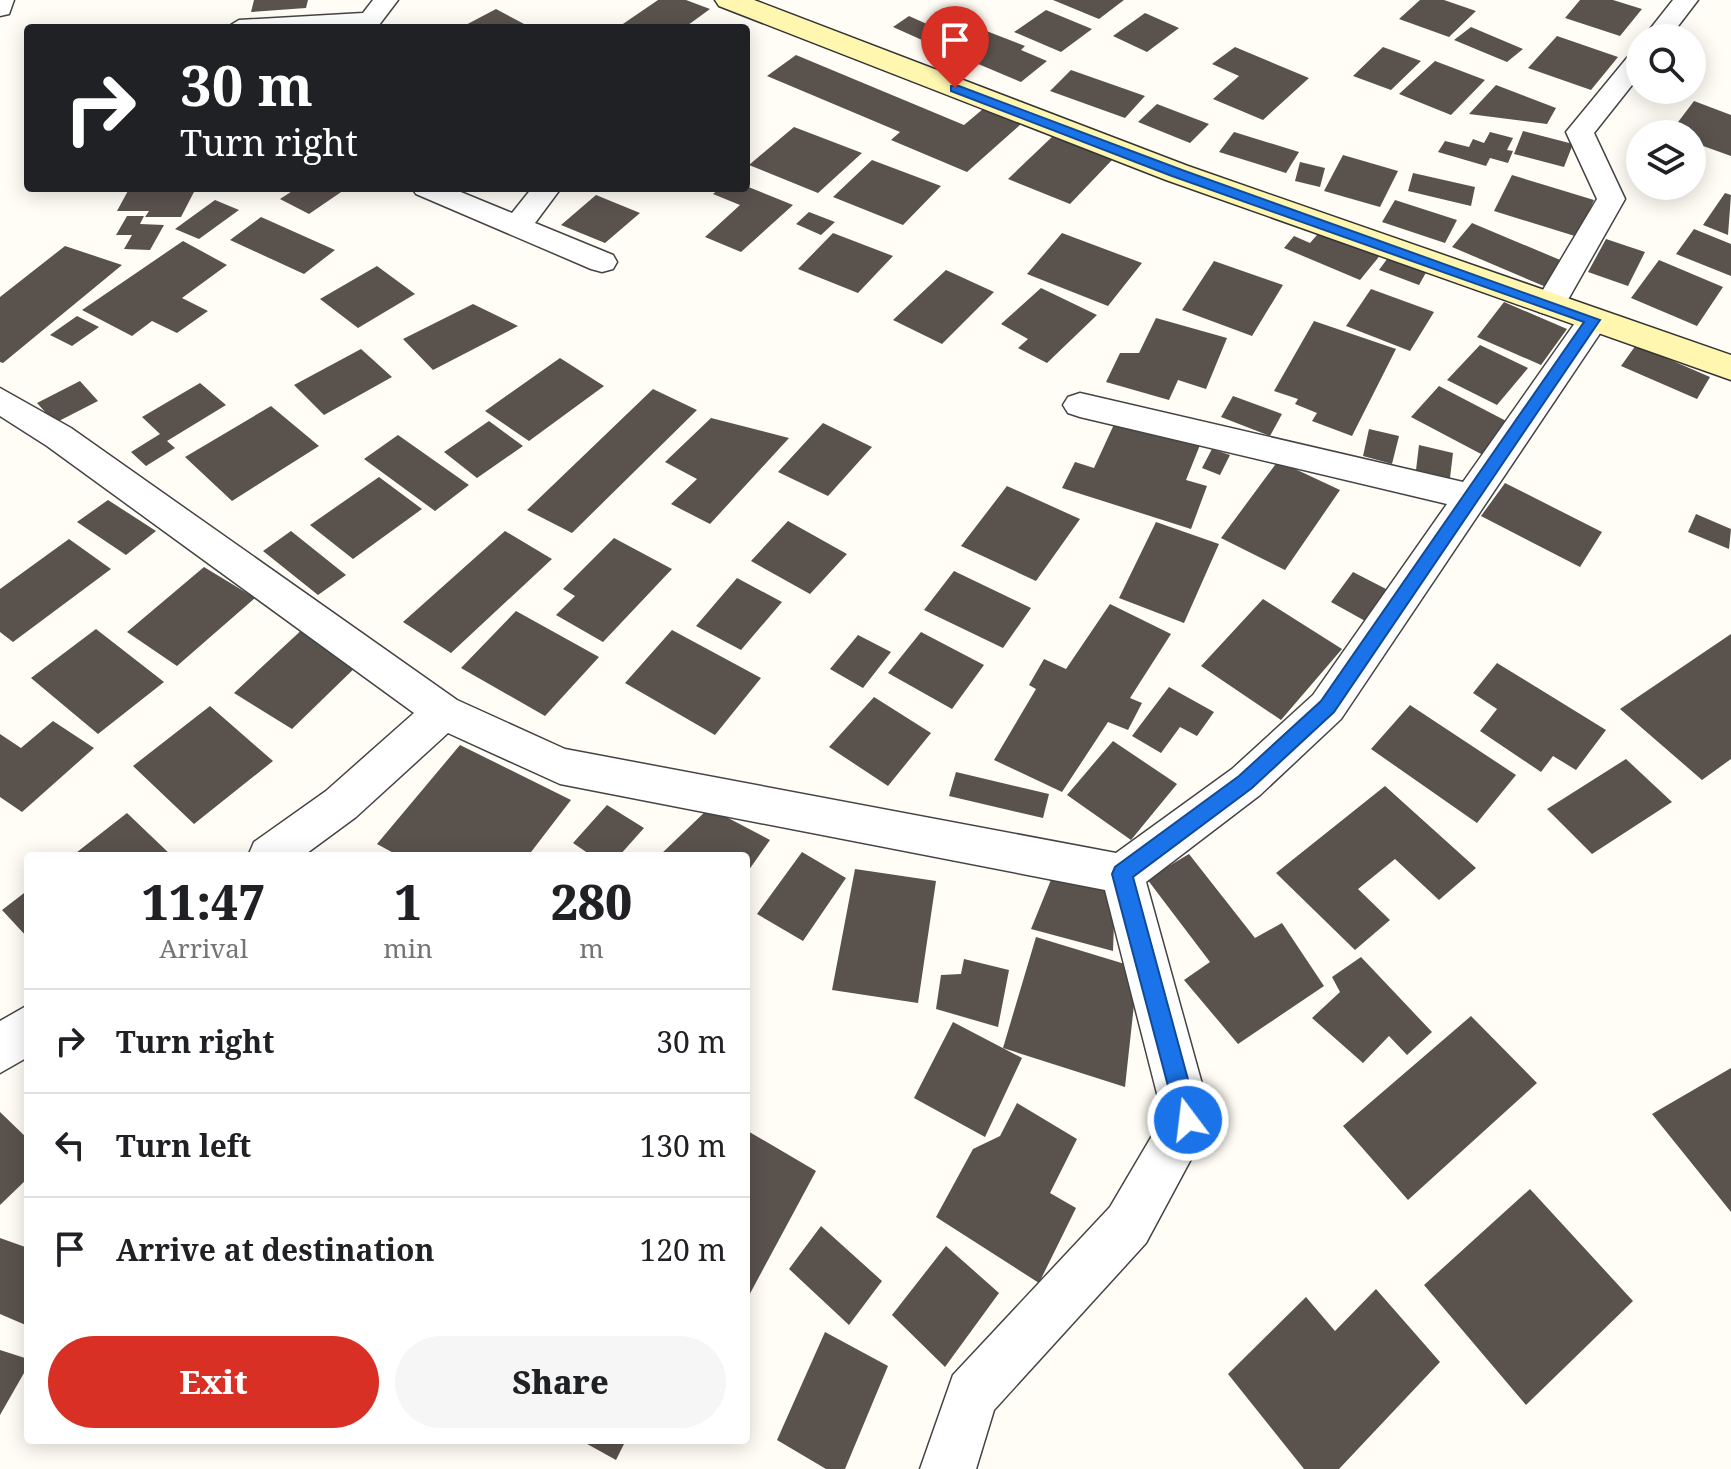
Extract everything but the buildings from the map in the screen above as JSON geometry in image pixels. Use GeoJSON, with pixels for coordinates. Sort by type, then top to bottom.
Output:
{"type":"FeatureCollection","features":[{"type":"Feature","properties":{"kind":"street"},"geometry":{"type":"LineString","coordinates":[[0,9],[2,0]]}},
{"type":"Feature","properties":{"kind":"street"},"geometry":{"type":"LineString","coordinates":[[370,20],[386,0]]}},
{"type":"Feature","properties":{"kind":"street"},"geometry":{"type":"LineString","coordinates":[[729,0],[1177,173],[1731,368]]}},
{"type":"Feature","properties":{"kind":"street"},"geometry":{"type":"LineString","coordinates":[[1667,24],[1686,0]]}},
{"type":"Feature","properties":{"kind":"street"},"geometry":{"type":"LineString","coordinates":[[304,24],[370,20],[396,24]]}},
{"type":"Feature","properties":{"kind":"street"},"geometry":{"type":"LineString","coordinates":[[1550,305],[1611,199],[1580,132],[1626,75]]}},
{"type":"Feature","properties":{"kind":"street"},"geometry":{"type":"LineString","coordinates":[[436,192],[602,262]]}},
{"type":"Feature","properties":{"kind":"street"},"geometry":{"type":"LineString","coordinates":[[518,226],[544,192]]}},
{"type":"Feature","properties":{"kind":"street"},"geometry":{"type":"LineString","coordinates":[[0,400],[59,437],[443,712],[560,766],[1122,874],[1246,782],[1327,707],[1593,320]]}},
{"type":"Feature","properties":{"kind":"street"},"geometry":{"type":"LineString","coordinates":[[1080,405],[1473,497]]}},
{"type":"Feature","properties":{"kind":"street"},"geometry":{"type":"LineString","coordinates":[[275,852],[341,804],[443,712]]}},
{"type":"Feature","properties":{"kind":"street"},"geometry":{"type":"LineString","coordinates":[[948,1469],[972,1394],[1128,1225],[1188,1120],[1122,874]]}},
{"type":"Feature","properties":{"kind":"street"},"geometry":{"type":"LineString","coordinates":[[0,1050],[24,1031]]}},
{"type":"Feature","properties":{"kind":"route"},"geometry":{"type":"LineString","coordinates":[[955,88],[1177,173],[1593,320],[1327,707],[1246,782],[1197,815],[1122,874],[1188,1120]]}}]}
